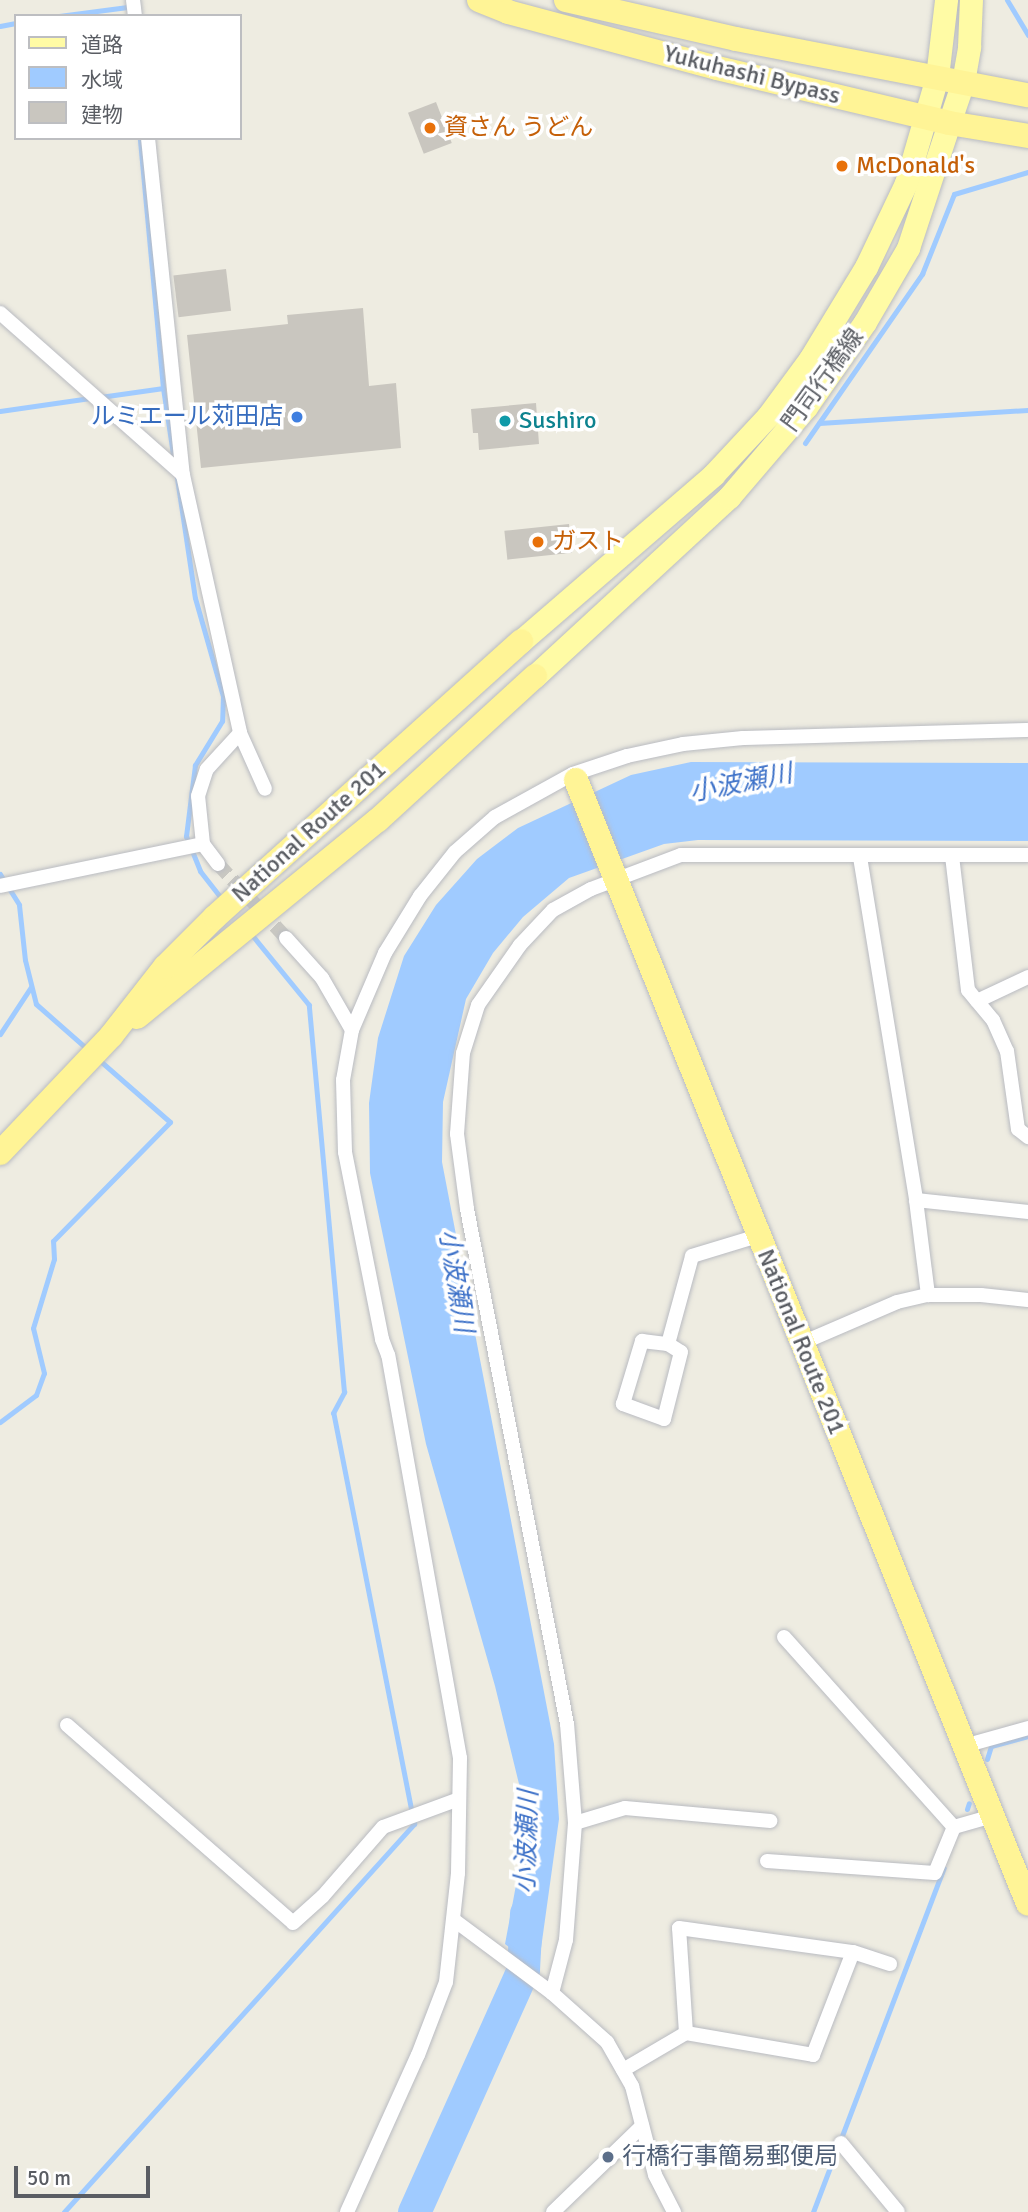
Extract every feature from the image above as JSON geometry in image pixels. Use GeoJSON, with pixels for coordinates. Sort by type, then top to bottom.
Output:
{"type":"FeatureCollection","features":[{"type":"Feature","properties":{"kind":"highway","name":"Yukuhashi Bypass"},"geometry":{"type":"LineString","coordinates":[[479,0],[508,12],[717,68],[938,120],[1028,136]]}},
{"type":"Feature","properties":{"kind":"highway","name":"Yukuhashi Bypass"},"geometry":{"type":"LineString","coordinates":[[566,0],[736,39],[1028,95]]}},
{"type":"Feature","properties":{"kind":"highway","name":"National Route 201"},"geometry":{"type":"LineString","coordinates":[[0,1153],[111,1036],[164,967],[215,917],[521,641]]}},
{"type":"Feature","properties":{"kind":"highway","name":"National Route 201"},"geometry":{"type":"LineString","coordinates":[[111,1036],[175,988],[378,820],[535,676]]}},
{"type":"Feature","properties":{"kind":"highway","name":"National Route 201"},"geometry":{"type":"LineString","coordinates":[[576,780],[1028,1904]]}},
{"type":"Feature","properties":{"kind":"main road","name":"門司行橋線"},"geometry":{"type":"LineString","coordinates":[[535,676],[729,497],[806,407],[865,322],[908,248],[938,120],[937,77],[946,0]]}},
{"type":"Feature","properties":{"kind":"main road","name":"門司行橋線"},"geometry":{"type":"LineString","coordinates":[[521,641],[713,475],[768,416],[810,359],[866,267],[938,120],[963,82],[969,47],[971,0]]}},
{"type":"Feature","properties":{"kind":"street"},"geometry":{"type":"LineString","coordinates":[[148,140],[183,475],[240,733],[265,789]]}},
{"type":"Feature","properties":{"kind":"street"},"geometry":{"type":"LineString","coordinates":[[0,313],[183,475]]}},
{"type":"Feature","properties":{"kind":"street"},"geometry":{"type":"LineString","coordinates":[[347,2212],[418,2056],[446,1982],[454,1920],[459,1799],[460,1758],[388,1355],[382,1339],[345,1152],[343,1080],[352,1030],[385,953],[420,896],[455,852],[495,817],[573,774],[627,756],[695,743],[743,738],[1028,730]]}},
{"type":"Feature","properties":{"kind":"street"},"geometry":{"type":"LineString","coordinates":[[218,864],[203,844],[198,796],[207,769],[240,733]]}},
{"type":"Feature","properties":{"kind":"street"},"geometry":{"type":"LineString","coordinates":[[0,886],[203,844]]}},
{"type":"Feature","properties":{"kind":"street"},"geometry":{"type":"LineString","coordinates":[[547,1990],[566,1940],[575,1824],[567,1724],[467,1209],[457,1134],[463,1053],[478,1004],[520,945],[553,910],[613,877],[681,855],[1028,855]]}},
{"type":"Feature","properties":{"kind":"street"},"geometry":{"type":"LineString","coordinates":[[952,856],[968,990],[993,1020],[1007,1051],[1018,1129],[1028,1137]]}},
{"type":"Feature","properties":{"kind":"street"},"geometry":{"type":"LineString","coordinates":[[860,857],[916,1200],[928,1295]]}},
{"type":"Feature","properties":{"kind":"street"},"geometry":{"type":"LineString","coordinates":[[286,939],[321,978],[352,1030]]}},
{"type":"Feature","properties":{"kind":"street"},"geometry":{"type":"LineString","coordinates":[[977,1001],[1028,977]]}},
{"type":"Feature","properties":{"kind":"street"},"geometry":{"type":"LineString","coordinates":[[916,1200],[1028,1212]]}},
{"type":"Feature","properties":{"kind":"street"},"geometry":{"type":"LineString","coordinates":[[668,1344],[692,1256],[758,1236]]}},
{"type":"Feature","properties":{"kind":"street"},"geometry":{"type":"LineString","coordinates":[[802,1343],[897,1302],[928,1295],[1028,1300]]}},
{"type":"Feature","properties":{"kind":"street"},"geometry":{"type":"LineString","coordinates":[[642,1341],[668,1344],[681,1352],[664,1419],[623,1404],[642,1341]]}},
{"type":"Feature","properties":{"kind":"street"},"geometry":{"type":"LineString","coordinates":[[784,1637],[954,1827]]}},
{"type":"Feature","properties":{"kind":"street"},"geometry":{"type":"LineString","coordinates":[[67,1725],[292,1923],[323,1896],[383,1827],[459,1799]]}},
{"type":"Feature","properties":{"kind":"street"},"geometry":{"type":"LineString","coordinates":[[964,1746],[1028,1728]]}},
{"type":"Feature","properties":{"kind":"street"},"geometry":{"type":"LineString","coordinates":[[575,1824],[625,1808],[770,1821]]}},
{"type":"Feature","properties":{"kind":"street"},"geometry":{"type":"LineString","coordinates":[[954,1827],[992,1816]]}},
{"type":"Feature","properties":{"kind":"street"},"geometry":{"type":"LineString","coordinates":[[767,1861],[935,1873],[954,1827]]}},
{"type":"Feature","properties":{"kind":"street"},"geometry":{"type":"LineString","coordinates":[[454,1920],[547,1990],[607,2042],[632,2086],[655,2175],[674,2212]]}},
{"type":"Feature","properties":{"kind":"street"},"geometry":{"type":"LineString","coordinates":[[687,2034],[679,1928],[853,1952],[890,1964]]}},
{"type":"Feature","properties":{"kind":"street"},"geometry":{"type":"LineString","coordinates":[[623,2070],[687,2034],[813,2055],[853,1952]]}},
{"type":"Feature","properties":{"kind":"street"},"geometry":{"type":"LineString","coordinates":[[554,2212],[642,2126]]}},
{"type":"Feature","properties":{"kind":"street"},"geometry":{"type":"LineString","coordinates":[[841,2143],[898,2212]]}},
{"type":"Feature","properties":{"kind":"water"},"geometry":{"type":"Polygon","coordinates":[[[691,762],[1028,763],[1028,841],[698,840],[664,844],[569,878],[523,917],[493,953],[466,999],[443,1102],[442,1162],[554,1744],[559,1819],[538,1970],[505,1944],[519,1869],[520,1788],[495,1686],[426,1444],[370,1173],[369,1103],[378,1038],[404,956],[436,905],[477,859],[518,828],[631,775],[691,762]]]}},
{"type":"Feature","properties":{"kind":"building","name":"資さん うどん"},"geometry":{"type":"Polygon","coordinates":[[[436,102],[452,143],[424,154],[408,113],[436,102]]]}},
{"type":"Feature","properties":{"kind":"building"},"geometry":{"type":"Polygon","coordinates":[[[226,269],[231,311],[179,317],[173,275],[226,269]]]}},
{"type":"Feature","properties":{"kind":"building","name":"ルミエール苅田店"},"geometry":{"type":"Polygon","coordinates":[[[363,308],[369,386],[396,383],[401,448],[201,468],[187,335],[288,324],[287,315],[363,308]]]}},
{"type":"Feature","properties":{"kind":"building","name":"Sushiro"},"geometry":{"type":"Polygon","coordinates":[[[536,403],[539,444],[479,450],[478,433],[473,433],[471,409],[536,403]]]}},
{"type":"Feature","properties":{"kind":"building","name":"ガスト"},"geometry":{"type":"Polygon","coordinates":[[[569,524],[572,553],[507,560],[504,531],[569,524]]]}},
{"type":"Feature","properties":{"kind":"waterway"},"geometry":{"type":"LineString","coordinates":[[1007,0],[1028,35]]}},
{"type":"Feature","properties":{"kind":"waterway"},"geometry":{"type":"LineString","coordinates":[[74,14],[127,7],[130,2]]}},
{"type":"Feature","properties":{"kind":"waterway"},"geometry":{"type":"LineString","coordinates":[[0,26],[14,23]]}},
{"type":"Feature","properties":{"kind":"waterway"},"geometry":{"type":"LineString","coordinates":[[100,397],[163,388],[140,140]]}},
{"type":"Feature","properties":{"kind":"waterway"},"geometry":{"type":"LineString","coordinates":[[805,443],[922,274],[954,194],[1028,172]]}},
{"type":"Feature","properties":{"kind":"waterway"},"geometry":{"type":"LineString","coordinates":[[163,388],[174,461]]}},
{"type":"Feature","properties":{"kind":"waterway"},"geometry":{"type":"LineString","coordinates":[[0,411],[90,398]]}},
{"type":"Feature","properties":{"kind":"waterway"},"geometry":{"type":"LineString","coordinates":[[819,423],[1028,410]]}},
{"type":"Feature","properties":{"kind":"waterway"},"geometry":{"type":"LineString","coordinates":[[177,478],[195,598],[223,696],[222,721],[195,765],[186,836],[200,871],[224,902]]}},
{"type":"Feature","properties":{"kind":"waterway"},"geometry":{"type":"LineString","coordinates":[[0,874],[19,905],[25,960],[36,1004],[87,1049]]}},
{"type":"Feature","properties":{"kind":"waterway"},"geometry":{"type":"LineString","coordinates":[[64,2212],[414,1824],[333,1413],[344,1392],[309,1005],[251,934]]}},
{"type":"Feature","properties":{"kind":"waterway"},"geometry":{"type":"LineString","coordinates":[[0,1034],[31,987]]}},
{"type":"Feature","properties":{"kind":"waterway"},"geometry":{"type":"LineString","coordinates":[[0,1422],[36,1395],[44,1373],[33,1328],[54,1259],[53,1241],[170,1122],[97,1058]]}},
{"type":"Feature","properties":{"kind":"waterway"},"geometry":{"type":"LineString","coordinates":[[987,1759],[991,1746],[1028,1736]]}},
{"type":"Feature","properties":{"kind":"waterway"},"geometry":{"type":"LineString","coordinates":[[967,1809],[969,1803]]}},
{"type":"Feature","properties":{"kind":"waterway"},"geometry":{"type":"LineString","coordinates":[[813,2212],[944,1868]]}},
{"type":"Feature","properties":{"kind":"waterway","name":"小波瀬川"},"geometry":{"type":"LineString","coordinates":[[414,2212],[523,1969],[526,1913]]}},
{"type":"Feature","properties":{"kind":"tunnel"},"geometry":{"type":"LineString","coordinates":[[218,864],[286,938]]}},
{"type":"Feature","properties":{"kind":"place","name":"資さん うどん"},"geometry":{"type":"Point","coordinates":[430,128]}},
{"type":"Feature","properties":{"kind":"place","name":"McDonald's"},"geometry":{"type":"Point","coordinates":[842,166]}},
{"type":"Feature","properties":{"kind":"place","name":"ルミエール苅田店"},"geometry":{"type":"Point","coordinates":[297,417]}},
{"type":"Feature","properties":{"kind":"place","name":"Sushiro"},"geometry":{"type":"Point","coordinates":[505,421]}},
{"type":"Feature","properties":{"kind":"place","name":"ガスト"},"geometry":{"type":"Point","coordinates":[538,542]}},
{"type":"Feature","properties":{"kind":"place","name":"行橋行事簡易郵便局"},"geometry":{"type":"Point","coordinates":[608,2157]}}]}
